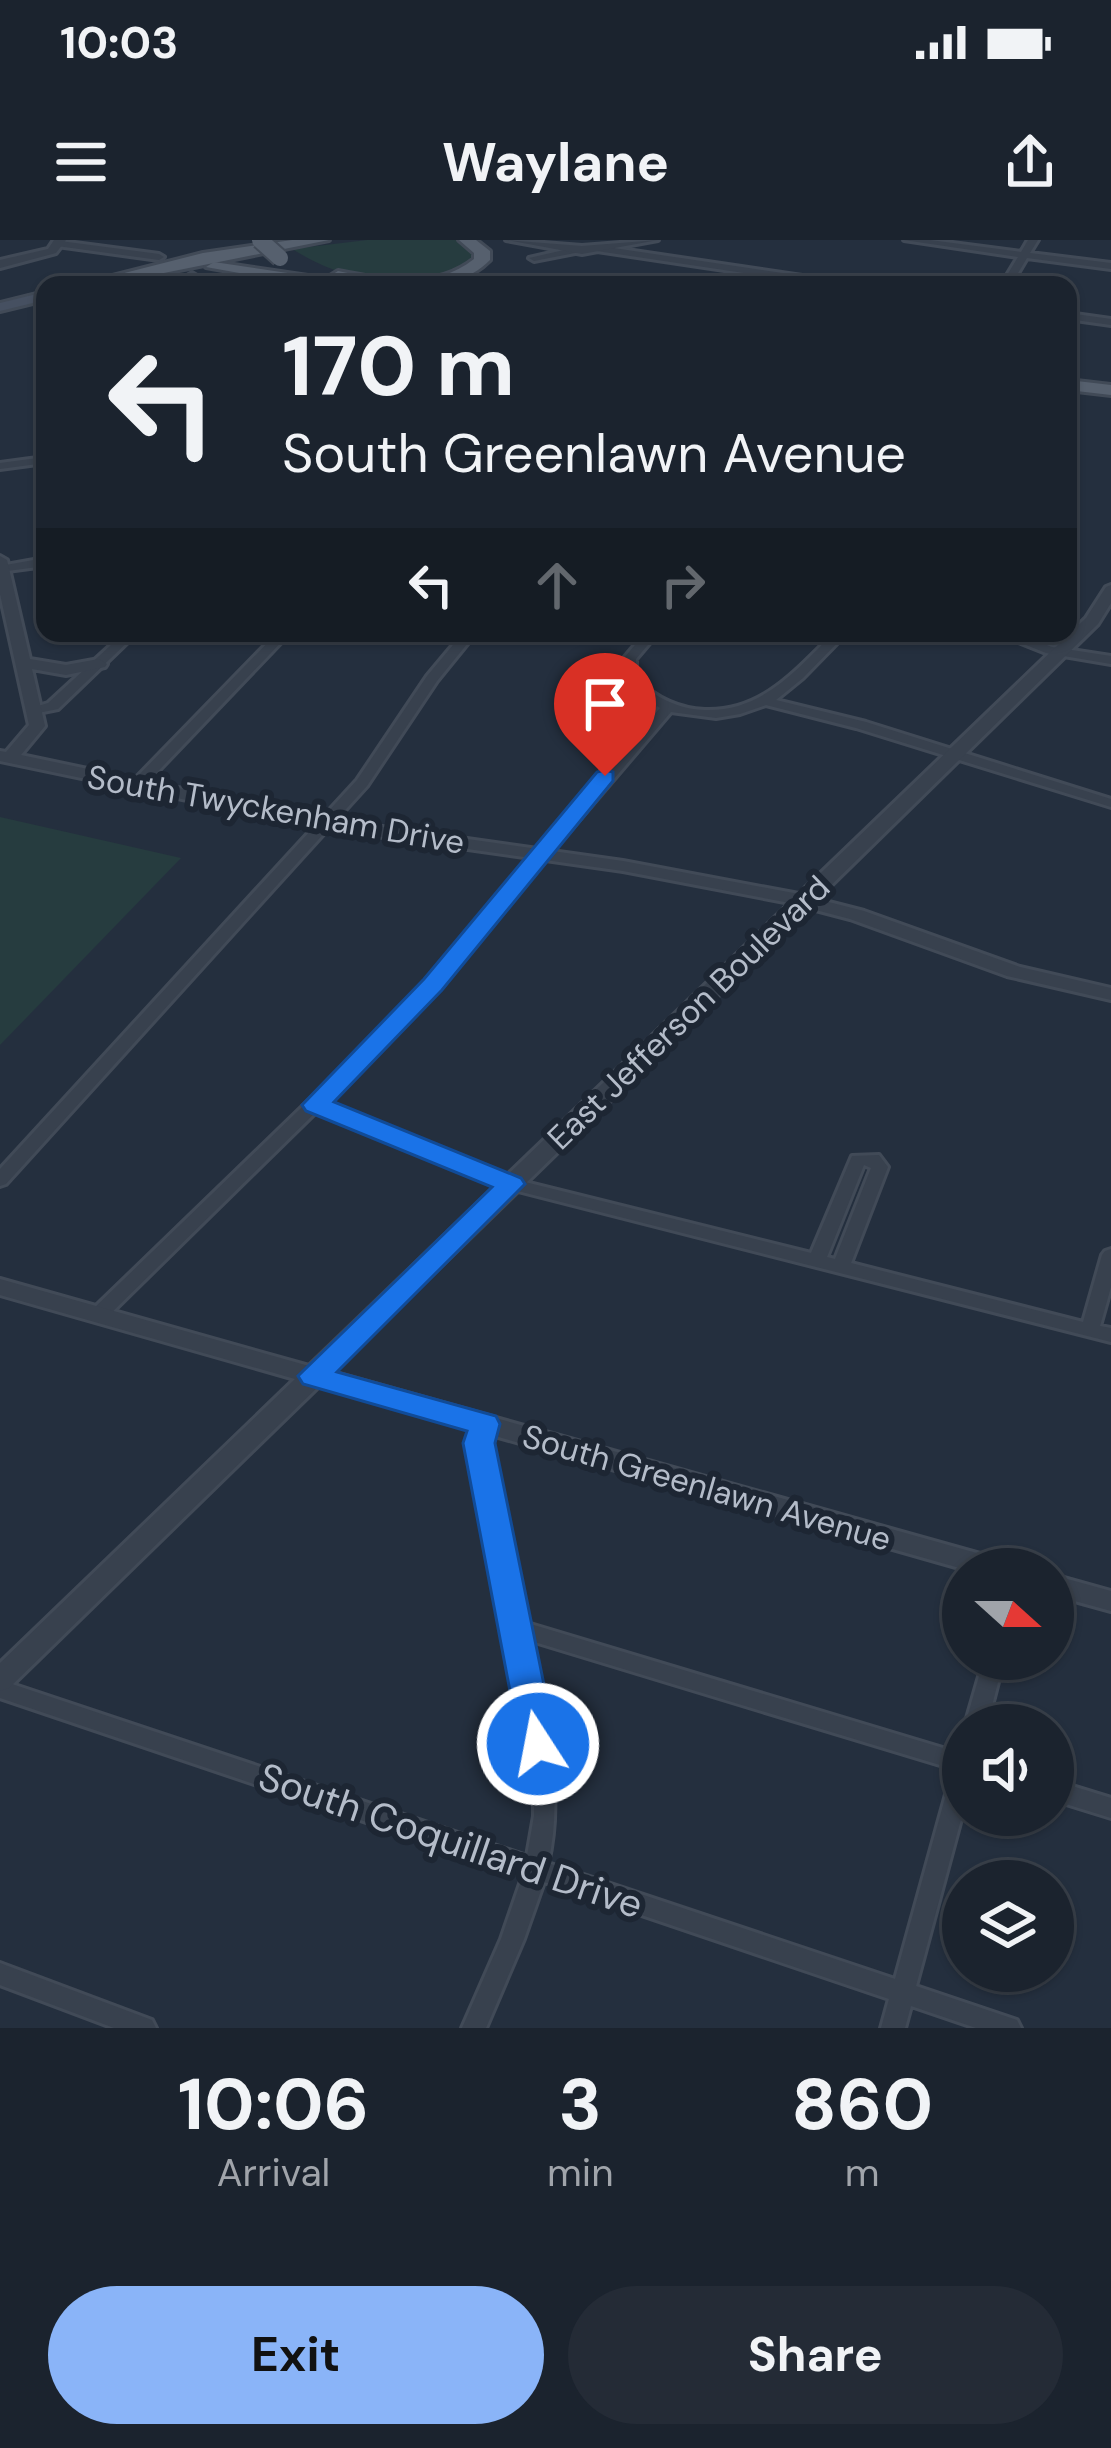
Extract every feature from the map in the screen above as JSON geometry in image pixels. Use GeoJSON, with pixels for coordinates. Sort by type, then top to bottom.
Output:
{"type":"FeatureCollection","features":[{"type":"Feature","properties":{"kind":"main road"},"geometry":{"type":"LineString","coordinates":[[121,276],[236,240]]}},
{"type":"Feature","properties":{"kind":"main road"},"geometry":{"type":"LineString","coordinates":[[260,240],[328,276]]}},
{"type":"Feature","properties":{"kind":"main road"},"geometry":{"type":"LineString","coordinates":[[275,240],[287,257]]}},
{"type":"Feature","properties":{"kind":"main road"},"geometry":{"type":"LineString","coordinates":[[458,276],[482,260],[482,251],[466,240]]}},
{"type":"Feature","properties":{"kind":"main road"},"geometry":{"type":"LineString","coordinates":[[477,240],[490,248],[493,257],[482,276]]}},
{"type":"Feature","properties":{"kind":"main road"},"geometry":{"type":"LineString","coordinates":[[130,276],[233,252],[328,241]]}},
{"type":"Feature","properties":{"kind":"main road"},"geometry":{"type":"LineString","coordinates":[[121,276],[157,265],[328,241]]}},
{"type":"Feature","properties":{"kind":"main road"},"geometry":{"type":"LineString","coordinates":[[157,265],[298,276]]}},
{"type":"Feature","properties":{"kind":"main road"},"geometry":{"type":"LineString","coordinates":[[0,307],[36,298]]}},
{"type":"Feature","properties":{"kind":"main road"},"geometry":{"type":"LineString","coordinates":[[1077,386],[1111,390]]}},
{"type":"Feature","properties":{"kind":"street"},"geometry":{"type":"LineString","coordinates":[[512,240],[577,250]]}},
{"type":"Feature","properties":{"kind":"street"},"geometry":{"type":"LineString","coordinates":[[534,258],[652,240]]}},
{"type":"Feature","properties":{"kind":"street"},"geometry":{"type":"LineString","coordinates":[[909,240],[1111,266]]}},
{"type":"Feature","properties":{"kind":"street"},"geometry":{"type":"LineString","coordinates":[[1011,276],[1033,240]]}},
{"type":"Feature","properties":{"kind":"street"},"geometry":{"type":"LineString","coordinates":[[0,264],[50,252],[60,242],[157,265]]}},
{"type":"Feature","properties":{"kind":"street"},"geometry":{"type":"LineString","coordinates":[[600,249],[782,276]]}},
{"type":"Feature","properties":{"kind":"street"},"geometry":{"type":"LineString","coordinates":[[1077,317],[1111,322]]}},
{"type":"Feature","properties":{"kind":"street"},"geometry":{"type":"LineString","coordinates":[[0,466],[36,461]]}},
{"type":"Feature","properties":{"kind":"street"},"geometry":{"type":"LineString","coordinates":[[0,560],[34,734],[4,756]]}},
{"type":"Feature","properties":{"kind":"street"},"geometry":{"type":"LineString","coordinates":[[1,569],[36,563]]}},
{"type":"Feature","properties":{"kind":"street","name":"East Jefferson Boulevard"},"geometry":{"type":"LineString","coordinates":[[1077,635],[1111,590]]}},
{"type":"Feature","properties":{"kind":"street"},"geometry":{"type":"LineString","coordinates":[[33,714],[53,706],[122,642]]}},
{"type":"Feature","properties":{"kind":"street"},"geometry":{"type":"LineString","coordinates":[[136,785],[275,642]]}},
{"type":"Feature","properties":{"kind":"street"},"geometry":{"type":"LineString","coordinates":[[0,1180],[326,824],[381,759],[432,679],[463,642]]}},
{"type":"Feature","properties":{"kind":"street"},"geometry":{"type":"LineString","coordinates":[[644,642],[629,658],[626,671],[633,685],[661,704],[718,713],[765,700],[832,642]]}},
{"type":"Feature","properties":{"kind":"street"},"geometry":{"type":"LineString","coordinates":[[1029,642],[1111,660]]}},
{"type":"Feature","properties":{"kind":"street","name":"East Jefferson Boulevard"},"geometry":{"type":"LineString","coordinates":[[0,1680],[1070,642]]}},
{"type":"Feature","properties":{"kind":"street"},"geometry":{"type":"LineString","coordinates":[[23,663],[66,670],[99,664]]}},
{"type":"Feature","properties":{"kind":"street"},"geometry":{"type":"LineString","coordinates":[[765,700],[1111,803]]}},
{"type":"Feature","properties":{"kind":"street"},"geometry":{"type":"LineString","coordinates":[[98,1315],[316,1105],[433,984],[605,776],[624,764],[661,704]]}},
{"type":"Feature","properties":{"kind":"street","name":"South Twyckenham Drive"},"geometry":{"type":"LineString","coordinates":[[4,756],[326,824],[686,876],[803,900],[1014,972],[1111,994]]}},
{"type":"Feature","properties":{"kind":"street"},"geometry":{"type":"LineString","coordinates":[[316,1105],[512,1184],[1111,1335]]}},
{"type":"Feature","properties":{"kind":"street"},"geometry":{"type":"LineString","coordinates":[[817,1261],[858,1160],[873,1159],[880,1167],[841,1267]]}},
{"type":"Feature","properties":{"kind":"street"},"geometry":{"type":"LineString","coordinates":[[1090,1330],[1111,1255]]}},
{"type":"Feature","properties":{"kind":"street","name":"South Greenlawn Avenue"},"geometry":{"type":"LineString","coordinates":[[0,1287],[942,1553]]}},
{"type":"Feature","properties":{"kind":"street"},"geometry":{"type":"LineString","coordinates":[[474,2028],[537,1869],[547,1816],[545,1784],[479,1443],[484,1424]]}},
{"type":"Feature","properties":{"kind":"street"},"geometry":{"type":"LineString","coordinates":[[1074,1591],[1111,1601]]}},
{"type":"Feature","properties":{"kind":"street"},"geometry":{"type":"LineString","coordinates":[[515,1628],[942,1760]]}},
{"type":"Feature","properties":{"kind":"street","name":"South Coquillard Drive"},"geometry":{"type":"LineString","coordinates":[[0,1689],[1009,2028]]}},
{"type":"Feature","properties":{"kind":"street"},"geometry":{"type":"LineString","coordinates":[[1074,1797],[1111,1808]]}},
{"type":"Feature","properties":{"kind":"street"},"geometry":{"type":"LineString","coordinates":[[893,2028],[944,1836]]}},
{"type":"Feature","properties":{"kind":"street"},"geometry":{"type":"LineString","coordinates":[[0,1974],[144,2028]]}},
{"type":"Feature","properties":{"kind":"green space"},"geometry":{"type":"Polygon","coordinates":[[[367,240],[459,240],[475,249],[476,263],[431,276],[356,276],[292,249],[367,240]]]}},
{"type":"Feature","properties":{"kind":"green space"},"geometry":{"type":"Polygon","coordinates":[[[0,817],[181,858],[0,1045],[0,817]]]}},
{"type":"Feature","properties":{"kind":"route"},"geometry":{"type":"LineString","coordinates":[[538,1744],[479,1443],[484,1424],[314,1376],[512,1184],[316,1105],[433,984],[605,776]]}}]}
